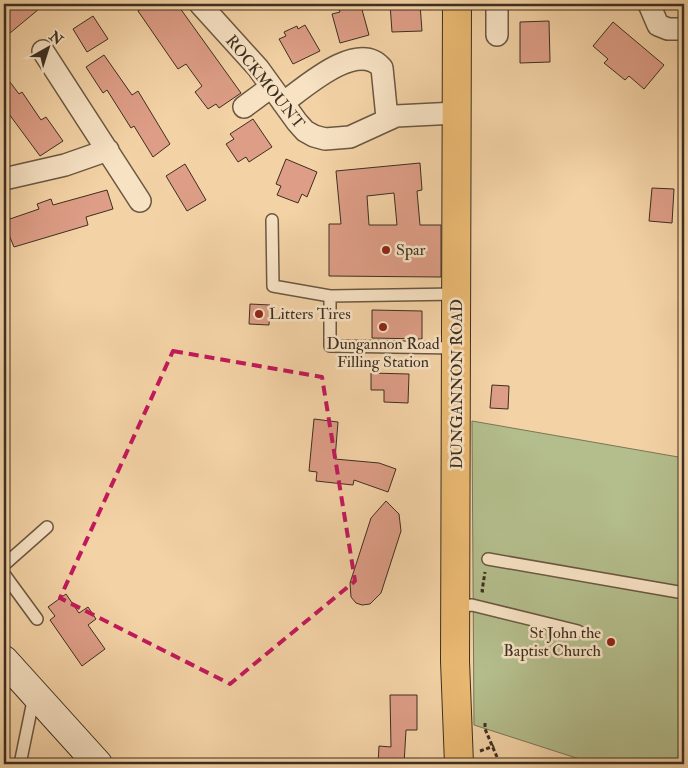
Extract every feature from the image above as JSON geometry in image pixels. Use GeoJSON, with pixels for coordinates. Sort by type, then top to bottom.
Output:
{"type":"FeatureCollection","features":[{"type":"Feature","properties":{"kind":"main road","name":"DUNGANNON ROAD"},"geometry":{"type":"LineString","coordinates":[[457,4],[456,608],[459,764]]}},
{"type":"Feature","properties":{"kind":"main road"},"geometry":{"type":"LineString","coordinates":[[4,660],[98,764]]}},
{"type":"Feature","properties":{"kind":"street","name":"ROCKMOUNT"},"geometry":{"type":"LineString","coordinates":[[200,4],[258,68],[305,131],[325,139],[350,137],[388,118],[396,116],[456,113]]}},
{"type":"Feature","properties":{"kind":"street"},"geometry":{"type":"LineString","coordinates":[[497,4],[497,35]]}},
{"type":"Feature","properties":{"kind":"street"},"geometry":{"type":"LineString","coordinates":[[649,4],[658,25],[668,29],[684,29]]}},
{"type":"Feature","properties":{"kind":"street"},"geometry":{"type":"LineString","coordinates":[[43,51],[140,201]]}},
{"type":"Feature","properties":{"kind":"street"},"geometry":{"type":"LineString","coordinates":[[244,107],[277,95],[354,58],[364,58],[372,60],[382,68],[388,118]]}},
{"type":"Feature","properties":{"kind":"street"},"geometry":{"type":"LineString","coordinates":[[4,179],[65,165],[108,150]]}},
{"type":"Feature","properties":{"kind":"lane"},"geometry":{"type":"LineString","coordinates":[[272,220],[273,286],[330,296],[457,294]]}},
{"type":"Feature","properties":{"kind":"lane"},"geometry":{"type":"LineString","coordinates":[[330,296],[330,346],[457,348]]}},
{"type":"Feature","properties":{"kind":"lane"},"geometry":{"type":"LineString","coordinates":[[4,565],[47,527]]}},
{"type":"Feature","properties":{"kind":"lane"},"geometry":{"type":"LineString","coordinates":[[488,559],[684,593]]}},
{"type":"Feature","properties":{"kind":"lane"},"geometry":{"type":"LineString","coordinates":[[4,574],[37,619]]}},
{"type":"Feature","properties":{"kind":"lane"},"geometry":{"type":"LineString","coordinates":[[456,608],[472,605],[578,630]]}},
{"type":"Feature","properties":{"kind":"lane"},"geometry":{"type":"LineString","coordinates":[[20,764],[34,695]]}},
{"type":"Feature","properties":{"kind":"path"},"geometry":{"type":"LineString","coordinates":[[486,609],[490,593],[482,591],[488,559]]}},
{"type":"Feature","properties":{"kind":"path"},"geometry":{"type":"LineString","coordinates":[[485,723],[500,764]]}},
{"type":"Feature","properties":{"kind":"highlighted area"},"geometry":{"type":"Polygon","coordinates":[[[173,351],[322,377],[355,581],[230,684],[60,598],[173,351]]]}},
{"type":"Feature","properties":{"kind":"green space"},"geometry":{"type":"Polygon","coordinates":[[[472,421],[684,458],[684,764],[595,764],[474,725],[472,421]]]}},
{"type":"Feature","properties":{"kind":"building"},"geometry":{"type":"Polygon","coordinates":[[[11,4],[45,4],[4,38],[4,10],[11,4]]]}},
{"type":"Feature","properties":{"kind":"building"},"geometry":{"type":"Polygon","coordinates":[[[148,4],[177,4],[241,93],[219,108],[216,104],[208,109],[195,92],[202,86],[186,64],[178,69],[138,11],[148,4]]]}},
{"type":"Feature","properties":{"kind":"building"},"geometry":{"type":"Polygon","coordinates":[[[390,4],[420,4],[422,31],[392,32],[390,4]]]}},
{"type":"Feature","properties":{"kind":"building"},"geometry":{"type":"Polygon","coordinates":[[[352,5],[353,8],[361,6],[369,35],[340,43],[332,14],[340,12],[339,9],[352,5]]]}},
{"type":"Feature","properties":{"kind":"building"},"geometry":{"type":"Polygon","coordinates":[[[93,16],[108,39],[87,52],[73,29],[93,16]]]}},
{"type":"Feature","properties":{"kind":"building"},"geometry":{"type":"Polygon","coordinates":[[[549,21],[550,62],[520,63],[520,22],[549,21]]]}},
{"type":"Feature","properties":{"kind":"building"},"geometry":{"type":"Polygon","coordinates":[[[613,22],[664,65],[644,89],[629,76],[625,80],[604,63],[608,59],[593,46],[613,22]]]}},
{"type":"Feature","properties":{"kind":"building"},"geometry":{"type":"Polygon","coordinates":[[[305,25],[320,51],[293,64],[279,39],[286,36],[284,32],[297,26],[298,29],[305,25]]]}},
{"type":"Feature","properties":{"kind":"building"},"geometry":{"type":"Polygon","coordinates":[[[104,55],[132,95],[138,91],[170,144],[153,157],[134,126],[131,128],[107,90],[103,93],[86,67],[104,55]]]}},
{"type":"Feature","properties":{"kind":"building"},"geometry":{"type":"Polygon","coordinates":[[[4,74],[19,94],[22,92],[41,120],[46,117],[63,141],[40,156],[9,114],[4,118],[4,74]]]}},
{"type":"Feature","properties":{"kind":"building"},"geometry":{"type":"Polygon","coordinates":[[[253,119],[272,147],[249,162],[246,157],[238,162],[226,144],[234,139],[230,134],[253,119]]]}},
{"type":"Feature","properties":{"kind":"building"},"geometry":{"type":"Polygon","coordinates":[[[286,159],[317,172],[307,197],[302,194],[298,203],[277,195],[281,186],[276,184],[286,159]]]}},
{"type":"Feature","properties":{"kind":"building","name":"Spar"},"geometry":{"type":"Polygon","coordinates":[[[420,163],[422,190],[417,191],[420,225],[441,225],[441,277],[329,276],[329,224],[341,224],[336,171],[420,163]],[[394,193],[367,196],[369,225],[397,225],[394,193]]]}},
{"type":"Feature","properties":{"kind":"building"},"geometry":{"type":"Polygon","coordinates":[[[185,164],[206,200],[187,211],[166,176],[185,164]]]}},
{"type":"Feature","properties":{"kind":"building"},"geometry":{"type":"Polygon","coordinates":[[[652,188],[674,189],[672,223],[649,221],[652,188]]]}},
{"type":"Feature","properties":{"kind":"building"},"geometry":{"type":"Polygon","coordinates":[[[107,190],[113,209],[86,217],[88,225],[14,247],[9,235],[4,237],[4,221],[39,209],[37,204],[51,199],[53,205],[107,190]]]}},
{"type":"Feature","properties":{"kind":"building","name":"Litters Tires"},"geometry":{"type":"Polygon","coordinates":[[[250,304],[270,305],[269,325],[249,324],[250,304]]]}},
{"type":"Feature","properties":{"kind":"building"},"geometry":{"type":"Polygon","coordinates":[[[372,310],[422,311],[422,339],[372,338],[372,310]]]}},
{"type":"Feature","properties":{"kind":"building"},"geometry":{"type":"Polygon","coordinates":[[[371,373],[409,374],[408,403],[384,402],[384,390],[371,390],[371,373]]]}},
{"type":"Feature","properties":{"kind":"building"},"geometry":{"type":"Polygon","coordinates":[[[492,385],[509,386],[508,409],[490,408],[492,385]]]}},
{"type":"Feature","properties":{"kind":"building"},"geometry":{"type":"Polygon","coordinates":[[[314,419],[338,422],[335,459],[379,463],[396,469],[388,492],[354,480],[353,485],[316,481],[317,472],[309,471],[314,419]]]}},
{"type":"Feature","properties":{"kind":"building"},"geometry":{"type":"Polygon","coordinates":[[[386,501],[399,514],[401,531],[381,593],[370,604],[362,605],[356,603],[351,597],[350,583],[371,518],[386,501]]]}},
{"type":"Feature","properties":{"kind":"building"},"geometry":{"type":"Polygon","coordinates":[[[66,594],[79,613],[88,607],[96,619],[88,625],[105,649],[82,666],[50,620],[55,616],[48,607],[66,594]]]}},
{"type":"Feature","properties":{"kind":"building"},"geometry":{"type":"Polygon","coordinates":[[[390,695],[417,695],[417,730],[406,730],[404,764],[378,764],[379,746],[391,747],[390,695]]]}},
{"type":"Feature","properties":{"kind":"place","name":"Spar"},"geometry":{"type":"Point","coordinates":[386,250]}},
{"type":"Feature","properties":{"kind":"place","name":"Litters Tires"},"geometry":{"type":"Point","coordinates":[259,314]}},
{"type":"Feature","properties":{"kind":"place","name":"Dungannon Road Filling Station"},"geometry":{"type":"Point","coordinates":[383,327]}},
{"type":"Feature","properties":{"kind":"place","name":"St John the Baptist Church"},"geometry":{"type":"Point","coordinates":[611,642]}}]}
